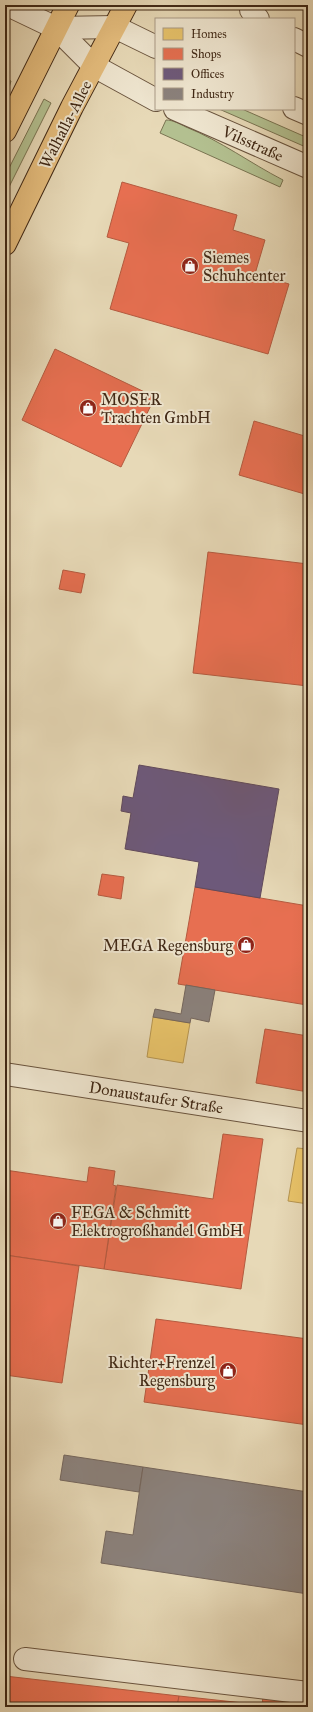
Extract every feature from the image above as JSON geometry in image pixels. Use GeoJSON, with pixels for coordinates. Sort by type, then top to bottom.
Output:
{"type":"FeatureCollection","features":[{"type":"Feature","properties":{"kind":"main road"},"geometry":{"type":"LineString","coordinates":[[5,130],[68,5]]}},
{"type":"Feature","properties":{"kind":"main road","name":"Walhalla-Allee"},"geometry":{"type":"LineString","coordinates":[[5,244],[72,107],[126,5]]}},
{"type":"Feature","properties":{"kind":"street"},"geometry":{"type":"LineString","coordinates":[[8,5],[56,28],[94,66],[155,99]]}},
{"type":"Feature","properties":{"kind":"street"},"geometry":{"type":"LineString","coordinates":[[251,5],[251,10],[257,18]]}},
{"type":"Feature","properties":{"kind":"street"},"geometry":{"type":"LineString","coordinates":[[56,28],[115,27],[155,47]]}},
{"type":"Feature","properties":{"kind":"street"},"geometry":{"type":"LineString","coordinates":[[295,40],[308,46]]}},
{"type":"Feature","properties":{"kind":"street"},"geometry":{"type":"LineString","coordinates":[[295,108],[308,114]]}},
{"type":"Feature","properties":{"kind":"street","name":"Vilsstraße"},"geometry":{"type":"LineString","coordinates":[[177,110],[308,167]]}},
{"type":"Feature","properties":{"kind":"street","name":"Donaustaufer Straße"},"geometry":{"type":"LineString","coordinates":[[5,1074],[308,1121]]}},
{"type":"Feature","properties":{"kind":"street"},"geometry":{"type":"LineString","coordinates":[[25,1659],[308,1692]]}},
{"type":"Feature","properties":{"kind":"green space"},"geometry":{"type":"Polygon","coordinates":[[[5,79],[11,81],[5,101],[5,79]]]}},
{"type":"Feature","properties":{"kind":"green space"},"geometry":{"type":"Polygon","coordinates":[[[44,99],[51,103],[5,195],[5,176],[44,99]]]}},
{"type":"Feature","properties":{"kind":"green space"},"geometry":{"type":"Polygon","coordinates":[[[221,110],[244,110],[308,138],[308,148],[221,110]]]}},
{"type":"Feature","properties":{"kind":"green space"},"geometry":{"type":"Polygon","coordinates":[[[166,120],[176,122],[223,145],[283,180],[280,187],[160,133],[166,120]]]}},
{"type":"Feature","properties":{"kind":"building: Homes"},"geometry":{"type":"Polygon","coordinates":[[[153,1017],[190,1023],[183,1063],[147,1057],[153,1017]]]}},
{"type":"Feature","properties":{"kind":"building: Homes"},"geometry":{"type":"Polygon","coordinates":[[[297,1148],[308,1149],[308,1204],[288,1201],[297,1148]]]}},
{"type":"Feature","properties":{"kind":"building: Shops","name":"Siemes Schuhcenter"},"geometry":{"type":"Polygon","coordinates":[[[122,182],[237,215],[233,230],[265,240],[255,274],[289,284],[268,354],[110,309],[129,243],[107,237],[122,182]]]}},
{"type":"Feature","properties":{"kind":"building: Shops","name":"MOSER Trachten GmbH"},"geometry":{"type":"Polygon","coordinates":[[[55,349],[155,397],[121,467],[22,420],[55,349]]]}},
{"type":"Feature","properties":{"kind":"building: Shops"},"geometry":{"type":"Polygon","coordinates":[[[254,421],[308,437],[308,495],[239,475],[254,421]]]}},
{"type":"Feature","properties":{"kind":"building: Shops"},"geometry":{"type":"Polygon","coordinates":[[[208,552],[308,564],[308,686],[193,673],[208,552]]]}},
{"type":"Feature","properties":{"kind":"building: Shops"},"geometry":{"type":"Polygon","coordinates":[[[63,570],[85,574],[81,593],[59,589],[63,570]]]}},
{"type":"Feature","properties":{"kind":"building: Shops"},"geometry":{"type":"Polygon","coordinates":[[[102,874],[124,877],[121,899],[98,895],[102,874]]]}},
{"type":"Feature","properties":{"kind":"building: Shops","name":"MEGA Regensburg"},"geometry":{"type":"Polygon","coordinates":[[[195,887],[308,906],[307,1005],[178,984],[195,887]]]}},
{"type":"Feature","properties":{"kind":"building: Shops"},"geometry":{"type":"Polygon","coordinates":[[[265,1029],[308,1036],[308,1092],[256,1083],[265,1029]]]}},
{"type":"Feature","properties":{"kind":"building: Shops"},"geometry":{"type":"Polygon","coordinates":[[[223,1134],[263,1139],[241,1289],[104,1269],[117,1185],[213,1199],[223,1134]]]}},
{"type":"Feature","properties":{"kind":"building: Shops","name":"FEGA & Schmitt Elektrogroßhandel GmbH"},"geometry":{"type":"Polygon","coordinates":[[[89,1167],[115,1171],[113,1185],[116,1186],[104,1269],[5,1255],[5,1170],[87,1182],[89,1167]]]}},
{"type":"Feature","properties":{"kind":"building: Shops"},"geometry":{"type":"Polygon","coordinates":[[[5,1255],[79,1266],[62,1383],[5,1375],[5,1255]]]}},
{"type":"Feature","properties":{"kind":"building: Shops","name":"Richter+Frenzel Regensburg"},"geometry":{"type":"Polygon","coordinates":[[[156,1319],[308,1339],[308,1425],[144,1402],[156,1319]]]}},
{"type":"Feature","properties":{"kind":"building: Shops"},"geometry":{"type":"Polygon","coordinates":[[[5,1676],[179,1696],[177,1707],[5,1707],[5,1676]]]}},
{"type":"Feature","properties":{"kind":"building: Shops"},"geometry":{"type":"Polygon","coordinates":[[[263,1694],[308,1699],[308,1707],[262,1707],[263,1694]]]}},
{"type":"Feature","properties":{"kind":"building: Shops"},"geometry":{"type":"Polygon","coordinates":[[[179,1696],[262,1705],[262,1707],[177,1707],[179,1696]]]}},
{"type":"Feature","properties":{"kind":"building: Offices"},"geometry":{"type":"Polygon","coordinates":[[[139,765],[279,789],[260,898],[195,887],[199,862],[125,849],[131,813],[121,811],[123,796],[133,798],[139,765]]]}},
{"type":"Feature","properties":{"kind":"building: Industry"},"geometry":{"type":"Polygon","coordinates":[[[186,985],[215,990],[209,1022],[191,1018],[190,1023],[153,1017],[155,1009],[181,1014],[186,985]]]}},
{"type":"Feature","properties":{"kind":"building: Industry"},"geometry":{"type":"Polygon","coordinates":[[[64,1455],[143,1467],[139,1492],[60,1480],[64,1455]]]}},
{"type":"Feature","properties":{"kind":"building: Industry"},"geometry":{"type":"Polygon","coordinates":[[[143,1467],[308,1492],[308,1594],[101,1563],[106,1531],[133,1535],[143,1467]]]}},
{"type":"Feature","properties":{"kind":"place","name":"Siemes Schuhcenter"},"geometry":{"type":"Point","coordinates":[190,266]}},
{"type":"Feature","properties":{"kind":"place","name":"MOSER Trachten GmbH"},"geometry":{"type":"Point","coordinates":[88,408]}},
{"type":"Feature","properties":{"kind":"place","name":"MEGA Regensburg"},"geometry":{"type":"Point","coordinates":[246,945]}},
{"type":"Feature","properties":{"kind":"place","name":"FEGA & Schmitt Elektrogroßhandel GmbH"},"geometry":{"type":"Point","coordinates":[58,1221]}},
{"type":"Feature","properties":{"kind":"place","name":"Richter+Frenzel Regensburg"},"geometry":{"type":"Point","coordinates":[228,1371]}}]}
